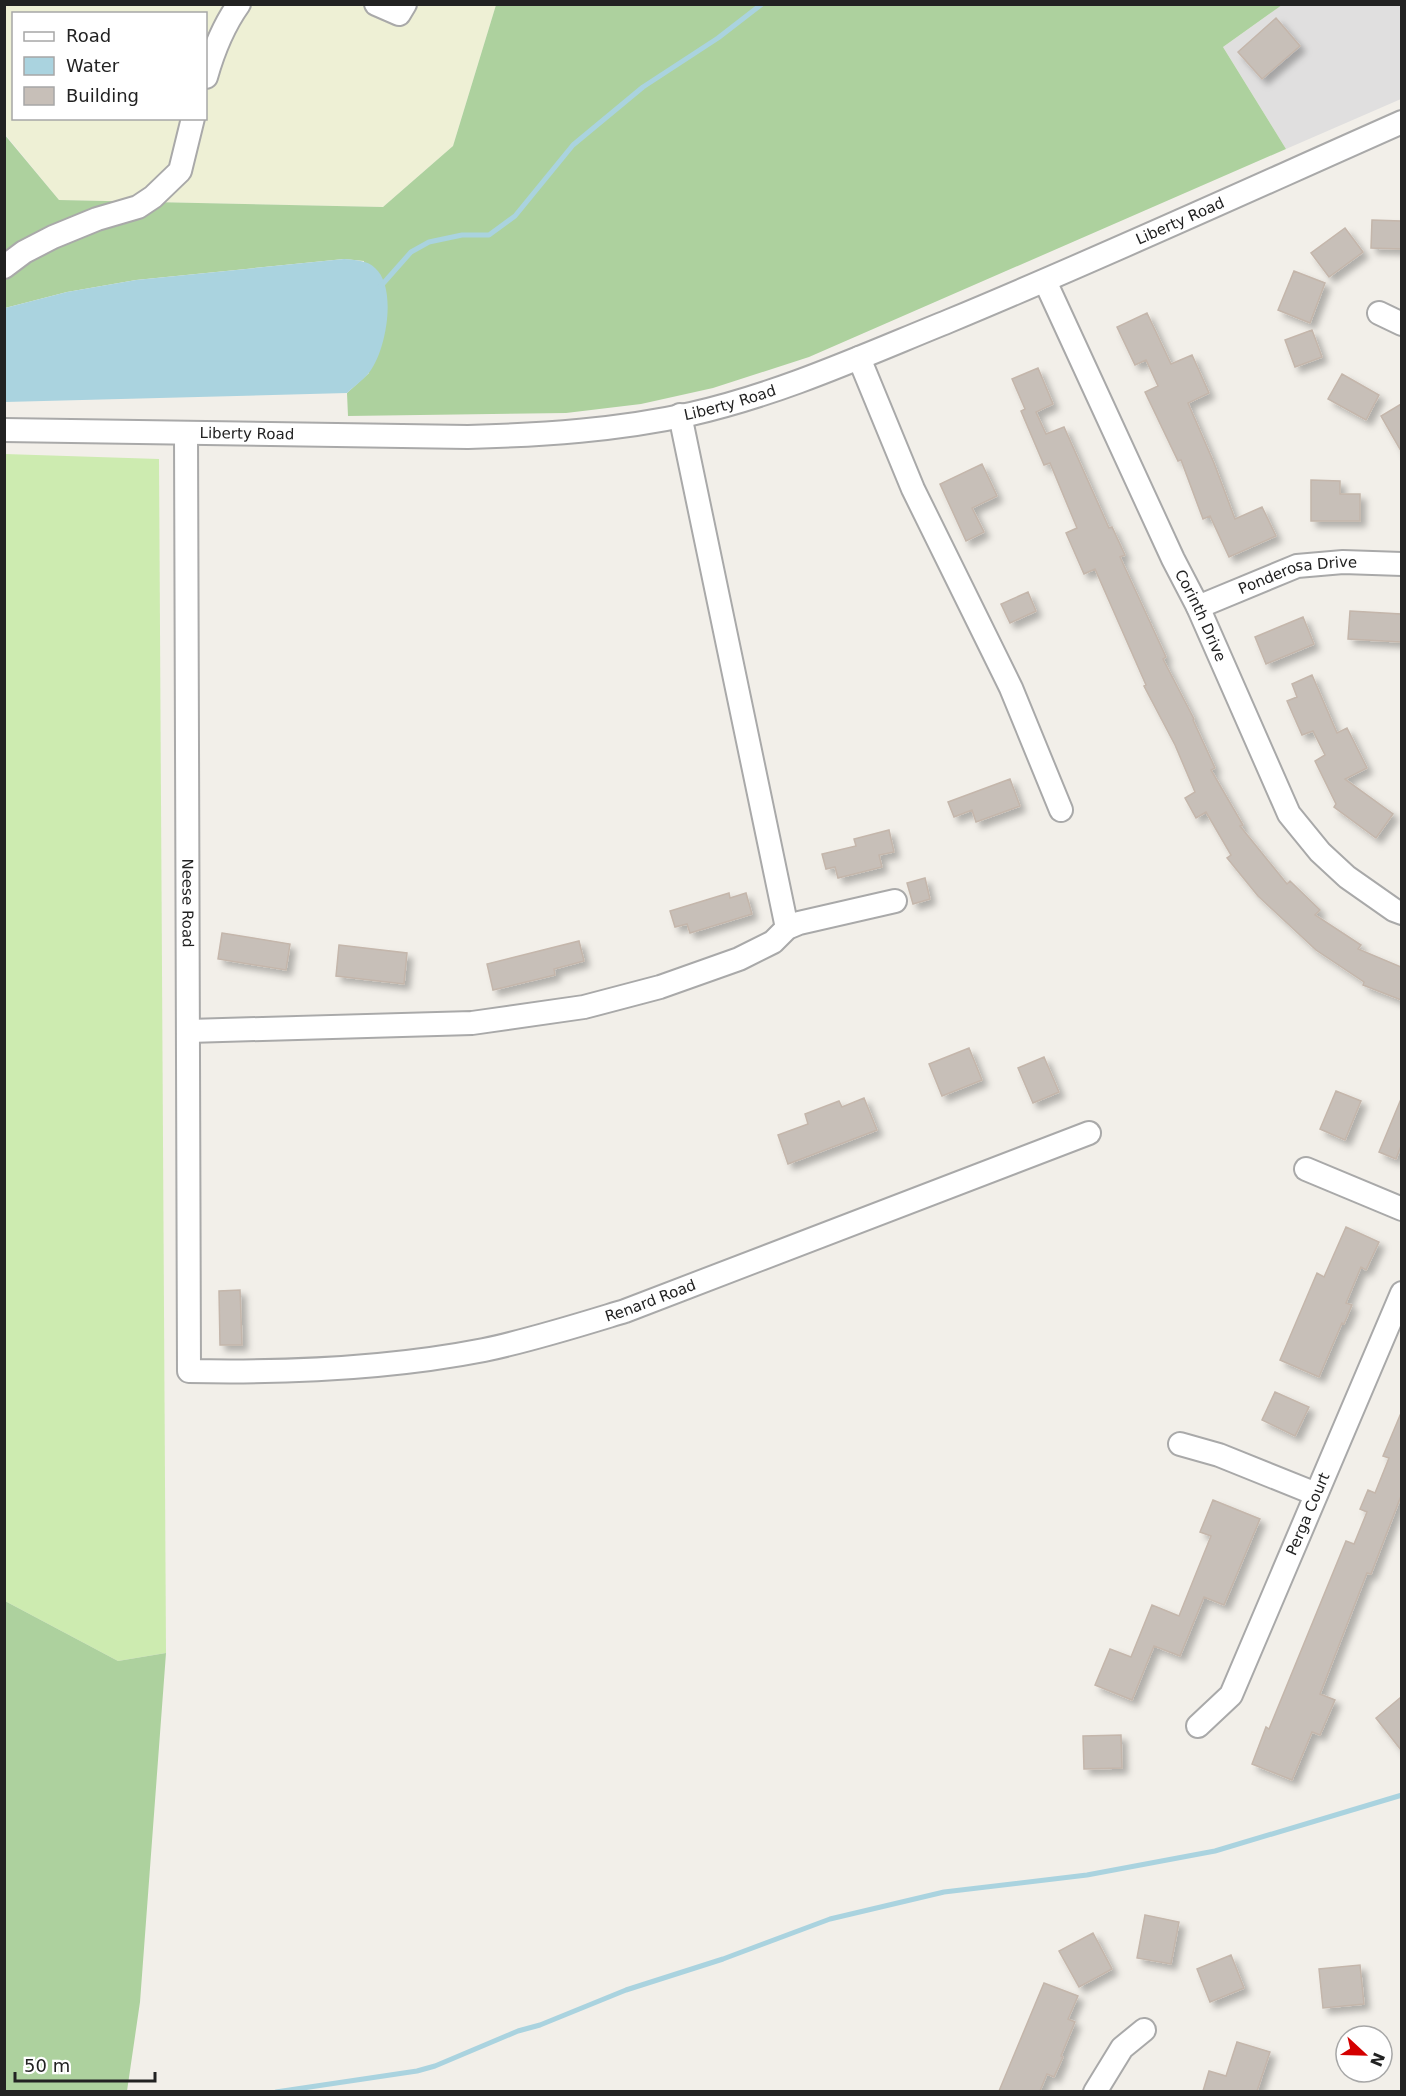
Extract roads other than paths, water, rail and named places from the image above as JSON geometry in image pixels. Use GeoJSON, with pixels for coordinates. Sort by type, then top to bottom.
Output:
{"type":"FeatureCollection","features":[{"type":"Feature","properties":{"kind":"street"},"geometry":{"type":"LineString","coordinates":[[207,72],[211,58],[239,4]]}},
{"type":"Feature","properties":{"kind":"street"},"geometry":{"type":"LineString","coordinates":[[376,4],[399,14],[405,4]]}},
{"type":"Feature","properties":{"kind":"street"},"geometry":{"type":"LineString","coordinates":[[4,267],[24,252],[53,237],[97,219],[138,207],[153,197],[180,171],[193,120]]}},
{"type":"Feature","properties":{"kind":"street","name":"Liberty Road"},"geometry":{"type":"LineString","coordinates":[[4,430],[468,437],[539,435],[610,428],[680,415],[761,393],[859,358],[1045,281],[1401,122]]}},
{"type":"Feature","properties":{"kind":"street","name":"Corinth Drive"},"geometry":{"type":"LineString","coordinates":[[1045,281],[1173,559],[1198,607],[1289,814],[1320,852],[1347,877],[1401,913]]}},
{"type":"Feature","properties":{"kind":"street"},"geometry":{"type":"LineString","coordinates":[[1379,313],[1401,324]]}},
{"type":"Feature","properties":{"kind":"street"},"geometry":{"type":"LineString","coordinates":[[859,358],[913,489],[1011,688],[1061,810]]}},
{"type":"Feature","properties":{"kind":"street"},"geometry":{"type":"LineString","coordinates":[[680,415],[787,928]]}},
{"type":"Feature","properties":{"kind":"street","name":"Neese Road"},"geometry":{"type":"LineString","coordinates":[[186,433],[189,1371]]}},
{"type":"Feature","properties":{"kind":"street","name":"Ponderosa Drive"},"geometry":{"type":"LineString","coordinates":[[1198,607],[1298,567],[1343,562],[1401,564]]}},
{"type":"Feature","properties":{"kind":"street"},"geometry":{"type":"LineString","coordinates":[[189,1031],[472,1023],[584,1007],[660,987],[739,959],[773,942],[787,928],[799,923],[895,901]]}},
{"type":"Feature","properties":{"kind":"street","name":"Renard Road"},"geometry":{"type":"LineString","coordinates":[[189,1371],[244,1372],[366,1367],[487,1349],[566,1329],[625,1311],[1089,1132]]}},
{"type":"Feature","properties":{"kind":"street"},"geometry":{"type":"LineString","coordinates":[[1306,1169],[1401,1209]]}},
{"type":"Feature","properties":{"kind":"street","name":"Perga Court"},"geometry":{"type":"LineString","coordinates":[[1198,1726],[1231,1695],[1401,1293]]}},
{"type":"Feature","properties":{"kind":"street"},"geometry":{"type":"LineString","coordinates":[[1180,1444],[1219,1455],[1317,1494]]}},
{"type":"Feature","properties":{"kind":"street"},"geometry":{"type":"LineString","coordinates":[[1095,2091],[1122,2048],[1144,2030]]}},
{"type":"Feature","properties":{"kind":"water"},"geometry":{"type":"Polygon","coordinates":[[[344,259],[365,262],[375,268],[382,277],[388,305],[384,337],[374,364],[366,377],[347,393],[5,402],[5,308],[67,292],[136,280],[344,259]]]}},
{"type":"Feature","properties":{"kind":"waterway"},"geometry":{"type":"LineString","coordinates":[[380,287],[411,252],[429,242],[462,235],[489,235],[515,216],[573,145],[643,87],[718,38],[762,4]]}},
{"type":"Feature","properties":{"kind":"waterway"},"geometry":{"type":"LineString","coordinates":[[276,2092],[417,2071],[435,2066],[518,2031],[540,2025],[626,1990],[723,1959],[830,1919],[944,1892],[1087,1875],[1215,1851],[1402,1795]]}}]}
